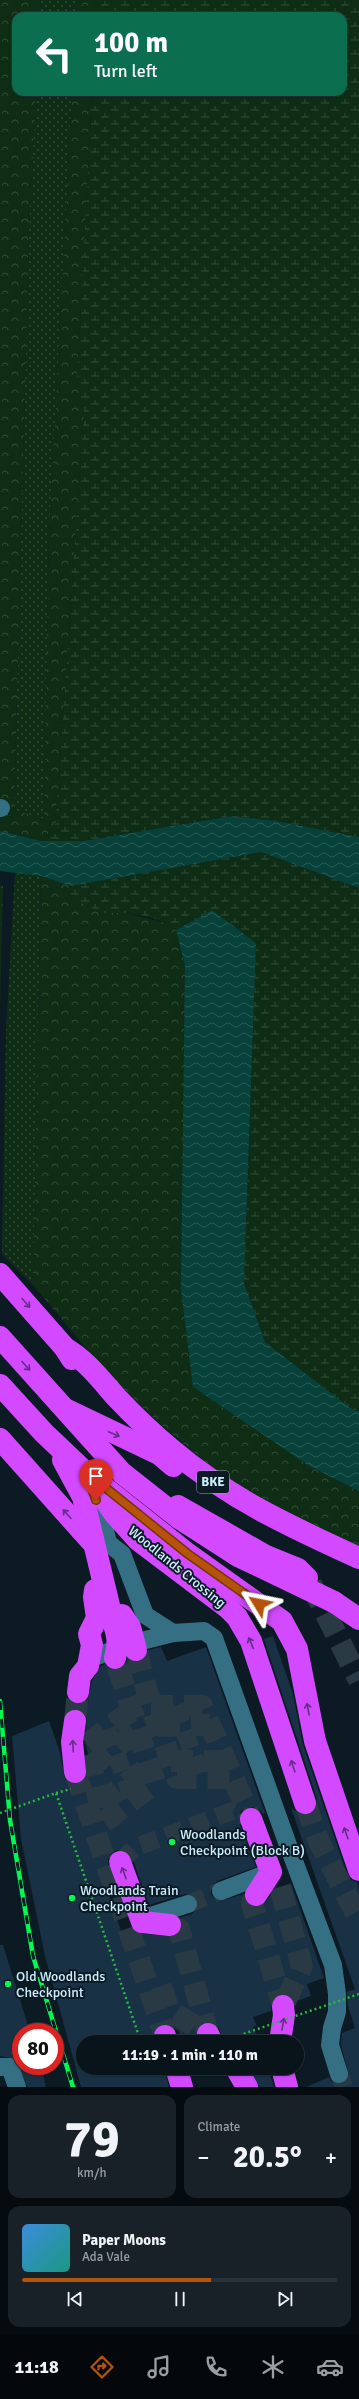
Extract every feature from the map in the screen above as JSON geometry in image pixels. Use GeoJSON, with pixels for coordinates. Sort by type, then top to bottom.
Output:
{"type":"FeatureCollection","features":[{"type":"Feature","properties":{"kind":"highway","name":"BKE"},"geometry":{"type":"LineString","coordinates":[[0,1274],[65,1348],[72,1361],[89,1373],[172,1451],[212,1481],[269,1517],[359,1558]]}},
{"type":"Feature","properties":{"kind":"highway"},"geometry":{"type":"LineString","coordinates":[[0,1337],[67,1410],[108,1458],[147,1494],[179,1518],[238,1556],[334,1602],[359,1619]]}},
{"type":"Feature","properties":{"kind":"highway","name":"BKE"},"geometry":{"type":"LineString","coordinates":[[89,1373],[159,1454]]}},
{"type":"Feature","properties":{"kind":"highway","name":"Woodlands Crossing"},"geometry":{"type":"LineString","coordinates":[[0,1385],[44,1433],[86,1472],[188,1554],[282,1621],[296,1648],[315,1741],[359,1870]]}},
{"type":"Feature","properties":{"kind":"highway"},"geometry":{"type":"LineString","coordinates":[[67,1410],[159,1454],[211,1494],[284,1539],[359,1567]]}},
{"type":"Feature","properties":{"kind":"highway","name":"Woodlands Crossing"},"geometry":{"type":"LineString","coordinates":[[44,1433],[78,1485],[101,1574],[130,1627],[126,1650]]}},
{"type":"Feature","properties":{"kind":"highway"},"geometry":{"type":"LineString","coordinates":[[0,1439],[93,1543]]}},
{"type":"Feature","properties":{"kind":"highway"},"geometry":{"type":"LineString","coordinates":[[108,1458],[117,1460],[168,1500],[266,1556],[298,1569],[307,1578]]}},
{"type":"Feature","properties":{"kind":"highway","name":"Woodlands Crossing"},"geometry":{"type":"LineString","coordinates":[[86,1472],[114,1514],[138,1540],[228,1608],[237,1617],[251,1641],[306,1803]]}},
{"type":"Feature","properties":{"kind":"highway"},"geometry":{"type":"LineString","coordinates":[[78,1692],[80,1676],[87,1665],[92,1645],[89,1634],[97,1618],[94,1597],[101,1574]]}},
{"type":"Feature","properties":{"kind":"highway"},"geometry":{"type":"LineString","coordinates":[[74,1780],[72,1742],[75,1721]]}},
{"type":"Feature","properties":{"kind":"highway"},"geometry":{"type":"LineString","coordinates":[[251,1819],[275,1880],[256,1895]]}},
{"type":"Feature","properties":{"kind":"highway"},"geometry":{"type":"LineString","coordinates":[[120,1862],[142,1924],[170,1925]]}},
{"type":"Feature","properties":{"kind":"highway"},"geometry":{"type":"LineString","coordinates":[[281,2035],[284,2015],[283,2006]]}},
{"type":"Feature","properties":{"kind":"highway"},"geometry":{"type":"LineString","coordinates":[[178,2075],[182,2087]]}},
{"type":"Feature","properties":{"kind":"highway"},"geometry":{"type":"LineString","coordinates":[[240,2075],[247,2087]]}},
{"type":"Feature","properties":{"kind":"highway"},"geometry":{"type":"LineString","coordinates":[[284,2075],[287,2087]]}},
{"type":"Feature","properties":{"kind":"lane"},"geometry":{"type":"LineString","coordinates":[[86,1472],[102,1513],[108,1543],[122,1554],[142,1610],[155,1624],[173,1633]]}},
{"type":"Feature","properties":{"kind":"lane"},"geometry":{"type":"LineString","coordinates":[[87,1665],[173,1633],[204,1630],[214,1638],[221,1653],[288,1845],[333,1965],[338,1994],[337,2012],[332,2028],[330,2046],[339,2074]]}},
{"type":"Feature","properties":{"kind":"lane"},"geometry":{"type":"LineString","coordinates":[[221,1891],[275,1880]]}},
{"type":"Feature","properties":{"kind":"lane"},"geometry":{"type":"LineString","coordinates":[[142,1924],[188,1904]]}},
{"type":"Feature","properties":{"kind":"lane"},"geometry":{"type":"LineString","coordinates":[[0,2067],[10,2067],[17,2087]]}},
{"type":"Feature","properties":{"kind":"path"},"geometry":{"type":"LineString","coordinates":[[0,1813],[56,1793],[74,1780]]}},
{"type":"Feature","properties":{"kind":"path"},"geometry":{"type":"LineString","coordinates":[[56,1793],[139,2035]]}},
{"type":"Feature","properties":{"kind":"path"},"geometry":{"type":"LineString","coordinates":[[226,2035],[359,1994]]}},
{"type":"Feature","properties":{"kind":"green space"},"geometry":{"type":"Polygon","coordinates":[[[0,0],[41,0],[40,12],[12,12],[12,96],[36,96],[29,227],[14,810],[44,819],[49,535],[72,96],[92,96],[77,382],[84,412],[55,826],[41,841],[0,831],[0,0]]]}},
{"type":"Feature","properties":{"kind":"green space"},"geometry":{"type":"Polygon","coordinates":[[[41,0],[77,0],[76,12],[40,12],[41,0]]]}},
{"type":"Feature","properties":{"kind":"green space"},"geometry":{"type":"Polygon","coordinates":[[[77,0],[100,0],[100,12],[76,12],[77,0]]]}},
{"type":"Feature","properties":{"kind":"green space"},"geometry":{"type":"Polygon","coordinates":[[[100,0],[359,0],[359,837],[276,821],[232,816],[83,841],[41,841],[55,826],[84,412],[77,382],[92,96],[347,96],[347,12],[100,12],[100,0]]]}},
{"type":"Feature","properties":{"kind":"green space"},"geometry":{"type":"Polygon","coordinates":[[[36,96],[72,96],[49,535],[44,819],[14,810],[29,227],[36,96]]]}},
{"type":"Feature","properties":{"kind":"green space"},"geometry":{"type":"Polygon","coordinates":[[[261,852],[359,888],[359,1412],[349,1407],[265,1342],[244,1283],[256,943],[212,910],[176,930],[167,923],[145,916],[125,913],[101,913],[71,897],[71,886],[261,852]]]}},
{"type":"Feature","properties":{"kind":"green space"},"geometry":{"type":"Polygon","coordinates":[[[15,873],[41,876],[33,1285],[2,1254],[6,1031],[15,873]]]}},
{"type":"Feature","properties":{"kind":"green space"},"geometry":{"type":"Polygon","coordinates":[[[41,876],[71,886],[71,897],[101,913],[125,913],[167,923],[176,930],[185,966],[193,1387],[309,1466],[359,1491],[359,1552],[295,1521],[265,1503],[206,1462],[178,1440],[126,1392],[90,1353],[33,1285],[41,876]]]}},
{"type":"Feature","properties":{"kind":"green space"},"geometry":{"type":"Polygon","coordinates":[[[0,885],[3,886],[0,1011],[0,885]]]}},
{"type":"Feature","properties":{"kind":"water"},"geometry":{"type":"Polygon","coordinates":[[[232,816],[276,821],[359,837],[359,888],[261,852],[71,886],[41,876],[0,871],[0,831],[41,841],[83,841],[232,816]]]}},
{"type":"Feature","properties":{"kind":"water"},"geometry":{"type":"Polygon","coordinates":[[[212,910],[256,943],[244,1283],[265,1342],[349,1407],[359,1412],[359,1491],[309,1466],[193,1387],[181,1289],[185,966],[176,930],[212,910]]]}},
{"type":"Feature","properties":{"kind":"building"},"geometry":{"type":"Polygon","coordinates":[[[273,1636],[293,1694],[303,1745],[347,1874],[351,1880],[357,1882],[359,1889],[359,2087],[306,2087],[329,2077],[332,2082],[342,2084],[349,2077],[341,2044],[342,2033],[355,2028],[348,2006],[347,1992],[355,1989],[291,1808],[302,1815],[309,1815],[315,1811],[317,1799],[264,1639],[273,1636]]]}},
{"type":"Feature","properties":{"kind":"building","name":"Woodlands Checkpoint (Block B)"},"geometry":{"type":"Polygon","coordinates":[[[161,1647],[167,1661],[206,1647],[265,1813],[263,1814],[259,1809],[253,1807],[241,1811],[239,1823],[256,1867],[217,1881],[211,1889],[211,1895],[220,1901],[244,1894],[245,1901],[256,1907],[266,1902],[275,1889],[291,1883],[324,1978],[307,1984],[311,1996],[294,2002],[288,1995],[281,1994],[272,2001],[271,2011],[253,2017],[257,2026],[253,2027],[256,2035],[222,2035],[219,2028],[208,2022],[198,2027],[197,2035],[180,2035],[179,2031],[167,2024],[155,2028],[153,2035],[76,2035],[76,2069],[45,1956],[21,1839],[12,1736],[49,1721],[60,1752],[65,1779],[70,1784],[82,1782],[87,1777],[87,1767],[91,1766],[85,1742],[87,1717],[82,1711],[72,1709],[68,1699],[77,1704],[88,1700],[92,1681],[101,1666],[105,1664],[112,1670],[119,1670],[124,1666],[128,1659],[140,1662],[145,1659],[148,1650],[161,1647]],[[116,1850],[108,1859],[108,1867],[101,1870],[124,1940],[141,1934],[175,1936],[182,1927],[180,1918],[192,1914],[198,1907],[195,1897],[185,1894],[149,1905],[132,1857],[123,1850],[116,1850]]]}},
{"type":"Feature","properties":{"kind":"building","name":"Old Woodlands Checkpoint"},"geometry":{"type":"Polygon","coordinates":[[[0,1945],[3,1945],[27,2023],[12,2023],[12,2058],[0,2056],[0,1945]]]}},
{"type":"Feature","properties":{"kind":"building","name":"Old Woodlands Checkpoint"},"geometry":{"type":"Polygon","coordinates":[[[22,2075],[43,2075],[46,2087],[27,2087],[22,2075]]]}},
{"type":"Feature","properties":{"kind":"building","name":"Woodlands Checkpoint (Block B)"},"geometry":{"type":"Polygon","coordinates":[[[78,2075],[166,2075],[169,2087],[81,2087],[78,2075]]]}},
{"type":"Feature","properties":{"kind":"building"},"geometry":{"type":"Polygon","coordinates":[[[253,2075],[270,2075],[274,2087],[259,2087],[253,2075]]]}},
{"type":"Feature","properties":{"kind":"tunnel"},"geometry":{"type":"LineString","coordinates":[[311,1584],[359,1680]]}},
{"type":"Feature","properties":{"kind":"tunnel"},"geometry":{"type":"LineString","coordinates":[[136,1650],[151,1706],[177,1778],[233,1778]]}},
{"type":"Feature","properties":{"kind":"tunnel"},"geometry":{"type":"LineString","coordinates":[[104,1822],[155,1783],[115,1658]]}},
{"type":"Feature","properties":{"kind":"tunnel"},"geometry":{"type":"LineString","coordinates":[[75,1721],[78,1692]]}},
{"type":"Feature","properties":{"kind":"tunnel"},"geometry":{"type":"LineString","coordinates":[[151,1706],[202,1706],[251,1819]]}},
{"type":"Feature","properties":{"kind":"tunnel"},"geometry":{"type":"LineString","coordinates":[[175,1706],[202,1778]]}},
{"type":"Feature","properties":{"kind":"tunnel"},"geometry":{"type":"LineString","coordinates":[[101,1808],[86,1745],[132,1710]]}},
{"type":"Feature","properties":{"kind":"tunnel"},"geometry":{"type":"LineString","coordinates":[[158,1726],[210,1725]]}},
{"type":"Feature","properties":{"kind":"tunnel"},"geometry":{"type":"LineString","coordinates":[[107,1729],[133,1800]]}},
{"type":"Feature","properties":{"kind":"tunnel"},"geometry":{"type":"LineString","coordinates":[[91,1766],[139,1730]]}},
{"type":"Feature","properties":{"kind":"tunnel"},"geometry":{"type":"LineString","coordinates":[[171,1761],[226,1761]]}},
{"type":"Feature","properties":{"kind":"tunnel"},"geometry":{"type":"LineString","coordinates":[[100,1803],[150,1766]]}},
{"type":"Feature","properties":{"kind":"tunnel"},"geometry":{"type":"LineString","coordinates":[[75,1772],[165,2035]]}},
{"type":"Feature","properties":{"kind":"tunnel"},"geometry":{"type":"LineString","coordinates":[[305,1803],[319,1842],[359,1919]]}},
{"type":"Feature","properties":{"kind":"tunnel"},"geometry":{"type":"LineString","coordinates":[[120,1862],[134,1848],[232,1811],[251,1819]]}},
{"type":"Feature","properties":{"kind":"tunnel"},"geometry":{"type":"LineString","coordinates":[[280,1887],[302,1966],[283,2006]]}},
{"type":"Feature","properties":{"kind":"tunnel"},"geometry":{"type":"LineString","coordinates":[[188,1904],[221,1891]]}},
{"type":"Feature","properties":{"kind":"tunnel"},"geometry":{"type":"LineString","coordinates":[[256,1895],[252,1903],[283,2006]]}},
{"type":"Feature","properties":{"kind":"tunnel"},"geometry":{"type":"LineString","coordinates":[[170,1925],[179,1929],[208,2034]]}},
{"type":"Feature","properties":{"kind":"tunnel"},"geometry":{"type":"LineString","coordinates":[[161,1986],[169,2010],[208,2034]]}},
{"type":"Feature","properties":{"kind":"tunnel"},"geometry":{"type":"LineString","coordinates":[[339,2074],[344,2087]]}},
{"type":"Feature","properties":{"kind":"railway"},"geometry":{"type":"LineString","coordinates":[[0,1701],[10,1820],[33,1956],[73,2087]]}},
{"type":"Feature","properties":{"kind":"place","name":"Woodlands Checkpoint (Block B)"},"geometry":{"type":"Point","coordinates":[172,1842]}},
{"type":"Feature","properties":{"kind":"place","name":"Woodlands Train Checkpoint"},"geometry":{"type":"Point","coordinates":[72,1898]}},
{"type":"Feature","properties":{"kind":"place","name":"Old Woodlands Checkpoint"},"geometry":{"type":"Point","coordinates":[8,1984]}},
{"type":"Feature","properties":{"kind":"route"},"geometry":{"type":"LineString","coordinates":[[96,1500],[86,1472],[188,1554],[259,1604]]}}]}
